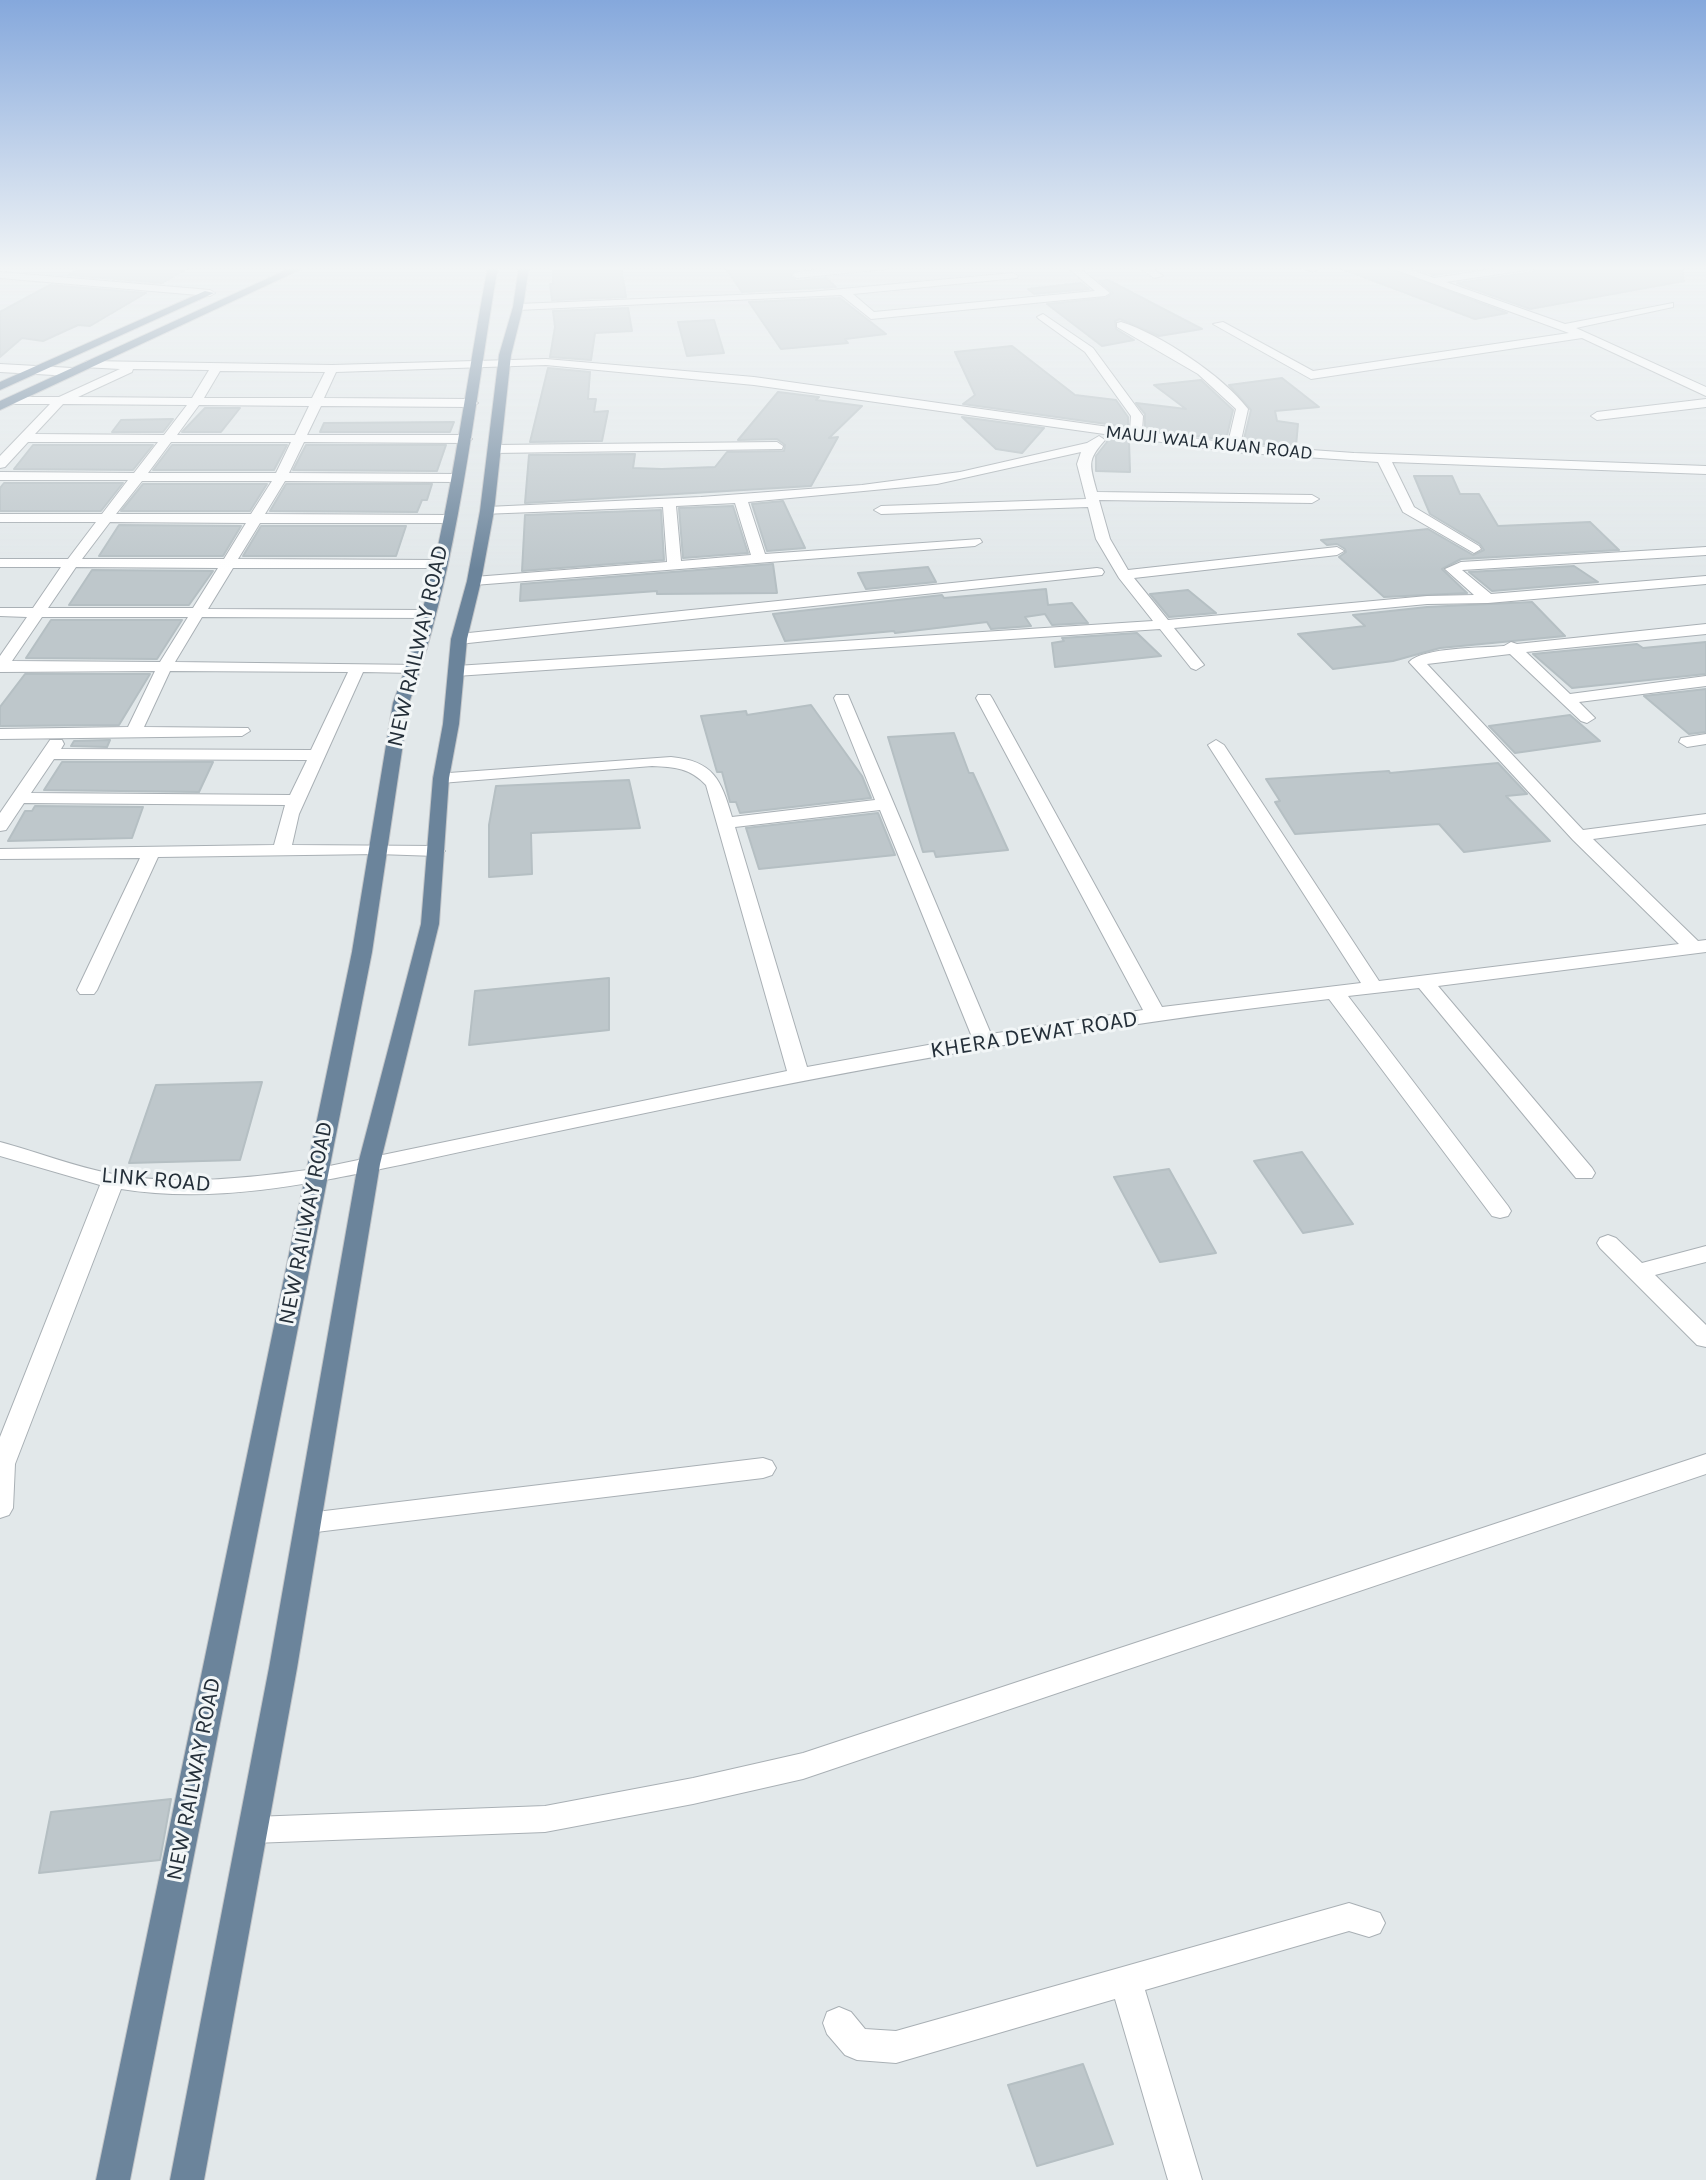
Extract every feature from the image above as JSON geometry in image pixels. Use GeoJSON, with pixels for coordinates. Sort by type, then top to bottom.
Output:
{"type":"FeatureCollection","features":[{"type":"Feature","properties":{"kind":"main road"},"geometry":{"type":"LineString","coordinates":[[0,386],[41,368]]}},
{"type":"Feature","properties":{"kind":"main road"},"geometry":{"type":"LineString","coordinates":[[0,406],[81,368]]}},
{"type":"Feature","properties":{"kind":"main road","name":"NEW RAILWAY ROAD"},"geometry":{"type":"LineString","coordinates":[[113,2180],[362,952],[401,703],[414,668],[428,614],[447,519],[467,439],[472,403],[483,368]]}},
{"type":"Feature","properties":{"kind":"main road","name":"NEW RAILWAY ROAD"},"geometry":{"type":"LineString","coordinates":[[187,2180],[308,1523],[369,1164],[429,924],[441,778],[451,724],[459,639],[474,581],[486,511],[505,368]]}},
{"type":"Feature","properties":{"kind":"street"},"geometry":{"type":"LineString","coordinates":[[0,368],[41,368],[72,372]]}},
{"type":"Feature","properties":{"kind":"street"},"geometry":{"type":"LineString","coordinates":[[0,464],[59,401],[132,368]]}},
{"type":"Feature","properties":{"kind":"street","name":"MAUJI WALA KUAN ROAD"},"geometry":{"type":"LineString","coordinates":[[194,368],[341,368]]}},
{"type":"Feature","properties":{"kind":"street"},"geometry":{"type":"LineString","coordinates":[[0,666],[71,564],[196,401],[216,368]]}},
{"type":"Feature","properties":{"kind":"street","name":"MAUJI WALA KUAN ROAD"},"geometry":{"type":"LineString","coordinates":[[612,368],[754,380],[1233,449],[1383,458],[1706,470]]}},
{"type":"Feature","properties":{"kind":"street"},"geometry":{"type":"LineString","coordinates":[[1102,368],[1137,416],[1138,427],[1133,436]]}},
{"type":"Feature","properties":{"kind":"street"},"geometry":{"type":"LineString","coordinates":[[1196,368],[1209,375],[1242,409],[1233,449]]}},
{"type":"Feature","properties":{"kind":"street"},"geometry":{"type":"LineString","coordinates":[[1298,368],[1311,375],[1359,368]]}},
{"type":"Feature","properties":{"kind":"street"},"geometry":{"type":"LineString","coordinates":[[1655,368],[1706,392]]}},
{"type":"Feature","properties":{"kind":"street"},"geometry":{"type":"LineString","coordinates":[[134,732],[164,668],[281,477],[332,369]]}},
{"type":"Feature","properties":{"kind":"street"},"geometry":{"type":"LineString","coordinates":[[16,400],[472,403]]}},
{"type":"Feature","properties":{"kind":"street"},"geometry":{"type":"LineString","coordinates":[[1597,416],[1706,403]]}},
{"type":"Feature","properties":{"kind":"street"},"geometry":{"type":"LineString","coordinates":[[1108,432],[1092,446],[1084,457],[1083,464],[1103,539],[1124,575],[1167,625],[1196,665]]}},
{"type":"Feature","properties":{"kind":"street"},"geometry":{"type":"LineString","coordinates":[[23,438],[467,439]]}},
{"type":"Feature","properties":{"kind":"street"},"geometry":{"type":"LineString","coordinates":[[494,449],[777,446]]}},
{"type":"Feature","properties":{"kind":"street"},"geometry":{"type":"LineString","coordinates":[[486,511],[740,498],[870,488],[952,477],[1092,446]]}},
{"type":"Feature","properties":{"kind":"street"},"geometry":{"type":"LineString","coordinates":[[1383,458],[1408,509],[1474,549]]}},
{"type":"Feature","properties":{"kind":"street"},"geometry":{"type":"LineString","coordinates":[[0,476],[457,478]]}},
{"type":"Feature","properties":{"kind":"street"},"geometry":{"type":"LineString","coordinates":[[870,488],[887,528]]}},
{"type":"Feature","properties":{"kind":"street"},"geometry":{"type":"LineString","coordinates":[[740,498],[759,558]]}},
{"type":"Feature","properties":{"kind":"street"},"geometry":{"type":"LineString","coordinates":[[474,581],[759,558],[887,528],[1093,499],[1312,499]]}},
{"type":"Feature","properties":{"kind":"street"},"geometry":{"type":"LineString","coordinates":[[669,502],[674,564]]}},
{"type":"Feature","properties":{"kind":"street"},"geometry":{"type":"LineString","coordinates":[[0,518],[447,519]]}},
{"type":"Feature","properties":{"kind":"street"},"geometry":{"type":"LineString","coordinates":[[887,528],[975,542]]}},
{"type":"Feature","properties":{"kind":"street"},"geometry":{"type":"LineString","coordinates":[[1124,575],[1337,551]]}},
{"type":"Feature","properties":{"kind":"street"},"geometry":{"type":"LineString","coordinates":[[1488,599],[1452,569],[1461,566],[1706,551]]}},
{"type":"Feature","properties":{"kind":"street"},"geometry":{"type":"LineString","coordinates":[[0,563],[439,564]]}},
{"type":"Feature","properties":{"kind":"street"},"geometry":{"type":"LineString","coordinates":[[459,639],[1097,572]]}},
{"type":"Feature","properties":{"kind":"street"},"geometry":{"type":"LineString","coordinates":[[456,671],[1167,625],[1427,600],[1488,599],[1706,580]]}},
{"type":"Feature","properties":{"kind":"street"},"geometry":{"type":"LineString","coordinates":[[0,612],[428,614]]}},
{"type":"Feature","properties":{"kind":"street"},"geometry":{"type":"LineString","coordinates":[[1700,947],[1579,836],[1418,662],[1429,658],[1511,647],[1706,629]]}},
{"type":"Feature","properties":{"kind":"street"},"geometry":{"type":"LineString","coordinates":[[1511,647],[1587,718]]}},
{"type":"Feature","properties":{"kind":"street"},"geometry":{"type":"LineString","coordinates":[[0,666],[414,668]]}},
{"type":"Feature","properties":{"kind":"street"},"geometry":{"type":"LineString","coordinates":[[281,852],[296,800],[357,668]]}},
{"type":"Feature","properties":{"kind":"street"},"geometry":{"type":"LineString","coordinates":[[1567,699],[1706,681]]}},
{"type":"Feature","properties":{"kind":"street"},"geometry":{"type":"LineString","coordinates":[[842,698],[984,1042]]}},
{"type":"Feature","properties":{"kind":"street"},"geometry":{"type":"LineString","coordinates":[[984,698],[1156,1014]]}},
{"type":"Feature","properties":{"kind":"street"},"geometry":{"type":"LineString","coordinates":[[0,734],[242,731]]}},
{"type":"Feature","properties":{"kind":"street"},"geometry":{"type":"LineString","coordinates":[[0,826],[64,733]]}},
{"type":"Feature","properties":{"kind":"street"},"geometry":{"type":"LineString","coordinates":[[1686,741],[1706,738]]}},
{"type":"Feature","properties":{"kind":"street"},"geometry":{"type":"LineString","coordinates":[[1216,745],[1376,989]]}},
{"type":"Feature","properties":{"kind":"street"},"geometry":{"type":"LineString","coordinates":[[49,754],[316,755]]}},
{"type":"Feature","properties":{"kind":"street"},"geometry":{"type":"LineString","coordinates":[[441,778],[652,761],[685,762],[702,769],[714,783],[799,1076]]}},
{"type":"Feature","properties":{"kind":"street"},"geometry":{"type":"LineString","coordinates":[[20,798],[296,800]]}},
{"type":"Feature","properties":{"kind":"street"},"geometry":{"type":"LineString","coordinates":[[725,823],[886,804]]}},
{"type":"Feature","properties":{"kind":"street"},"geometry":{"type":"LineString","coordinates":[[1579,836],[1706,819]]}},
{"type":"Feature","properties":{"kind":"street"},"geometry":{"type":"LineString","coordinates":[[0,854],[379,849],[436,851]]}},
{"type":"Feature","properties":{"kind":"street"},"geometry":{"type":"LineString","coordinates":[[88,990],[151,854]]}},
{"type":"Feature","properties":{"kind":"street","name":"KHERA DEWAT ROAD"},"geometry":{"type":"LineString","coordinates":[[369,1164],[799,1076],[984,1042],[1156,1014],[1700,947]]}},
{"type":"Feature","properties":{"kind":"street"},"geometry":{"type":"LineString","coordinates":[[1424,982],[1584,1173]]}},
{"type":"Feature","properties":{"kind":"street"},"geometry":{"type":"LineString","coordinates":[[1335,993],[1500,1211]]}},
{"type":"Feature","properties":{"kind":"street","name":"LINK ROAD"},"geometry":{"type":"LineString","coordinates":[[0,1149],[113,1181],[189,1187],[248,1185],[369,1164]]}},
{"type":"Feature","properties":{"kind":"street"},"geometry":{"type":"LineString","coordinates":[[0,1508],[1,1464],[113,1181]]}},
{"type":"Feature","properties":{"kind":"street"},"geometry":{"type":"LineString","coordinates":[[1608,1243],[1706,1339]]}},
{"type":"Feature","properties":{"kind":"street"},"geometry":{"type":"LineString","coordinates":[[1638,1272],[1706,1254]]}},
{"type":"Feature","properties":{"kind":"street"},"geometry":{"type":"LineString","coordinates":[[253,1830],[545,1819],[693,1791],[803,1766],[1706,1464]]}},
{"type":"Feature","properties":{"kind":"street"},"geometry":{"type":"LineString","coordinates":[[308,1523],[763,1468]]}},
{"type":"Feature","properties":{"kind":"street"},"geometry":{"type":"LineString","coordinates":[[839,2023],[857,2044],[896,2047],[1349,1917],[1368,1923]]}},
{"type":"Feature","properties":{"kind":"street"},"geometry":{"type":"LineString","coordinates":[[1126,1980],[1185,2180]]}},
{"type":"Feature","properties":{"kind":"building"},"geometry":{"type":"Polygon","coordinates":[[[548,368],[590,372],[588,399],[596,399],[594,412],[608,411],[602,441],[530,442],[548,368]]]}},
{"type":"Feature","properties":{"kind":"building"},"geometry":{"type":"Polygon","coordinates":[[[962,368],[1040,368],[1075,395],[1116,400],[1128,417],[1128,427],[963,404],[975,395],[962,368]]]}},
{"type":"Feature","properties":{"kind":"building"},"geometry":{"type":"Polygon","coordinates":[[[1282,378],[1319,407],[1275,411],[1277,421],[1298,424],[1296,446],[1243,443],[1251,410],[1229,385],[1282,378]]]}},
{"type":"Feature","properties":{"kind":"building"},"geometry":{"type":"Polygon","coordinates":[[[1201,380],[1233,410],[1226,440],[1145,429],[1145,414],[1136,403],[1186,409],[1154,385],[1201,380]]]}},
{"type":"Feature","properties":{"kind":"building"},"geometry":{"type":"Polygon","coordinates":[[[778,392],[862,406],[829,438],[838,437],[811,486],[525,503],[529,455],[635,454],[633,468],[662,469],[715,467],[727,452],[784,451],[785,445],[777,439],[738,440],[778,392]]]}},
{"type":"Feature","properties":{"kind":"building"},"geometry":{"type":"Polygon","coordinates":[[[205,408],[240,408],[221,432],[182,432],[205,408]]]}},
{"type":"Feature","properties":{"kind":"building"},"geometry":{"type":"Polygon","coordinates":[[[962,417],[1044,428],[1022,453],[996,449],[962,417]]]}},
{"type":"Feature","properties":{"kind":"building"},"geometry":{"type":"Polygon","coordinates":[[[173,419],[163,432],[112,432],[121,420],[173,419]]]}},
{"type":"Feature","properties":{"kind":"building"},"geometry":{"type":"Polygon","coordinates":[[[454,422],[450,432],[320,432],[324,423],[454,422]]]}},
{"type":"Feature","properties":{"kind":"building"},"geometry":{"type":"Polygon","coordinates":[[[1105,437],[1129,440],[1130,472],[1096,471],[1096,456],[1107,442],[1105,437]]]}},
{"type":"Feature","properties":{"kind":"building"},"geometry":{"type":"Polygon","coordinates":[[[33,445],[153,445],[133,470],[14,469],[33,445]]]}},
{"type":"Feature","properties":{"kind":"building"},"geometry":{"type":"Polygon","coordinates":[[[172,445],[287,445],[274,470],[153,470],[172,445]]]}},
{"type":"Feature","properties":{"kind":"building"},"geometry":{"type":"Polygon","coordinates":[[[306,445],[446,445],[437,471],[293,470],[306,445]]]}},
{"type":"Feature","properties":{"kind":"building"},"geometry":{"type":"Polygon","coordinates":[[[1414,476],[1452,476],[1460,494],[1479,494],[1498,526],[1590,522],[1619,550],[1461,559],[1442,569],[1467,593],[1384,597],[1339,557],[1346,552],[1345,549],[1337,544],[1327,545],[1321,540],[1428,529],[1473,555],[1484,550],[1480,544],[1430,514],[1414,476]]]}},
{"type":"Feature","properties":{"kind":"building"},"geometry":{"type":"Polygon","coordinates":[[[4,483],[123,483],[101,511],[0,511],[0,488],[4,483]]]}},
{"type":"Feature","properties":{"kind":"building"},"geometry":{"type":"Polygon","coordinates":[[[143,484],[267,484],[250,511],[121,511],[143,484]]]}},
{"type":"Feature","properties":{"kind":"building"},"geometry":{"type":"Polygon","coordinates":[[[286,484],[432,484],[427,500],[422,500],[417,512],[270,511],[286,484]]]}},
{"type":"Feature","properties":{"kind":"building"},"geometry":{"type":"Polygon","coordinates":[[[783,501],[805,548],[767,551],[752,504],[783,501]]]}},
{"type":"Feature","properties":{"kind":"building"},"geometry":{"type":"Polygon","coordinates":[[[733,506],[748,553],[683,558],[679,508],[733,506]]]}},
{"type":"Feature","properties":{"kind":"building"},"geometry":{"type":"Polygon","coordinates":[[[661,510],[664,560],[522,571],[525,515],[661,510]]]}},
{"type":"Feature","properties":{"kind":"building"},"geometry":{"type":"Polygon","coordinates":[[[119,525],[241,526],[223,556],[99,556],[119,525]]]}},
{"type":"Feature","properties":{"kind":"building"},"geometry":{"type":"Polygon","coordinates":[[[261,526],[406,526],[396,556],[243,556],[261,526]]]}},
{"type":"Feature","properties":{"kind":"building"},"geometry":{"type":"Polygon","coordinates":[[[773,564],[777,593],[657,594],[657,591],[520,601],[521,584],[773,564]]]}},
{"type":"Feature","properties":{"kind":"building"},"geometry":{"type":"Polygon","coordinates":[[[1574,566],[1598,582],[1492,591],[1469,572],[1574,566]]]}},
{"type":"Feature","properties":{"kind":"building"},"geometry":{"type":"Polygon","coordinates":[[[928,567],[936,582],[866,589],[858,573],[928,567]]]}},
{"type":"Feature","properties":{"kind":"building"},"geometry":{"type":"Polygon","coordinates":[[[92,570],[213,571],[189,605],[69,605],[92,570]]]}},
{"type":"Feature","properties":{"kind":"building"},"geometry":{"type":"Polygon","coordinates":[[[1046,589],[1048,605],[1072,603],[1088,623],[1052,625],[1045,614],[1025,617],[1031,626],[991,629],[987,622],[895,633],[785,641],[773,614],[942,595],[944,598],[1046,589]]]}},
{"type":"Feature","properties":{"kind":"building"},"geometry":{"type":"Polygon","coordinates":[[[1188,590],[1216,613],[1169,617],[1150,594],[1188,590]]]}},
{"type":"Feature","properties":{"kind":"building"},"geometry":{"type":"Polygon","coordinates":[[[1532,602],[1565,636],[1440,648],[1393,661],[1333,669],[1298,634],[1365,626],[1353,615],[1427,607],[1532,602]]]}},
{"type":"Feature","properties":{"kind":"building"},"geometry":{"type":"Polygon","coordinates":[[[51,620],[182,620],[157,659],[26,658],[51,620]]]}},
{"type":"Feature","properties":{"kind":"building"},"geometry":{"type":"Polygon","coordinates":[[[1137,633],[1161,656],[1055,667],[1052,643],[1064,641],[1062,638],[1137,633]]]}},
{"type":"Feature","properties":{"kind":"building"},"geometry":{"type":"Polygon","coordinates":[[[1706,642],[1706,674],[1572,688],[1533,654],[1637,644],[1643,648],[1706,642]]]}},
{"type":"Feature","properties":{"kind":"building"},"geometry":{"type":"Polygon","coordinates":[[[25,674],[150,674],[119,725],[0,726],[0,707],[25,674]]]}},
{"type":"Feature","properties":{"kind":"building"},"geometry":{"type":"Polygon","coordinates":[[[1706,689],[1706,732],[1689,734],[1644,696],[1706,689]]]}},
{"type":"Feature","properties":{"kind":"building"},"geometry":{"type":"Polygon","coordinates":[[[811,705],[862,776],[871,798],[740,813],[736,802],[730,802],[722,772],[717,772],[701,716],[746,711],[747,715],[811,705]]]}},
{"type":"Feature","properties":{"kind":"building"},"geometry":{"type":"Polygon","coordinates":[[[1570,715],[1600,741],[1515,753],[1489,726],[1570,715]]]}},
{"type":"Feature","properties":{"kind":"building"},"geometry":{"type":"Polygon","coordinates":[[[954,733],[969,773],[973,773],[1008,850],[936,857],[934,851],[923,852],[888,737],[954,733]]]}},
{"type":"Feature","properties":{"kind":"building"},"geometry":{"type":"Polygon","coordinates":[[[110,740],[107,747],[71,746],[74,741],[110,740]]]}},
{"type":"Feature","properties":{"kind":"building"},"geometry":{"type":"Polygon","coordinates":[[[62,762],[213,762],[199,792],[44,790],[62,762]]]}},
{"type":"Feature","properties":{"kind":"building"},"geometry":{"type":"Polygon","coordinates":[[[1498,763],[1527,794],[1506,796],[1550,841],[1464,852],[1439,824],[1295,834],[1275,802],[1280,801],[1266,779],[1390,773],[1498,763]]]}},
{"type":"Feature","properties":{"kind":"building"},"geometry":{"type":"Polygon","coordinates":[[[629,780],[640,828],[531,833],[532,874],[489,877],[489,825],[496,786],[629,780]]]}},
{"type":"Feature","properties":{"kind":"building"},"geometry":{"type":"Polygon","coordinates":[[[35,806],[143,807],[132,838],[8,841],[25,811],[32,811],[35,806]]]}},
{"type":"Feature","properties":{"kind":"building"},"geometry":{"type":"Polygon","coordinates":[[[878,813],[895,855],[759,869],[746,828],[878,813]]]}},
{"type":"Feature","properties":{"kind":"building"},"geometry":{"type":"Polygon","coordinates":[[[609,978],[609,1030],[469,1045],[475,991],[609,978]]]}},
{"type":"Feature","properties":{"kind":"building"},"geometry":{"type":"Polygon","coordinates":[[[262,1082],[240,1160],[129,1163],[156,1085],[262,1082]]]}},
{"type":"Feature","properties":{"kind":"building"},"geometry":{"type":"Polygon","coordinates":[[[1302,1152],[1353,1224],[1303,1233],[1254,1161],[1302,1152]]]}},
{"type":"Feature","properties":{"kind":"building"},"geometry":{"type":"Polygon","coordinates":[[[1169,1169],[1216,1253],[1160,1262],[1114,1177],[1169,1169]]]}},
{"type":"Feature","properties":{"kind":"building"},"geometry":{"type":"Polygon","coordinates":[[[171,1799],[160,1860],[39,1873],[51,1812],[171,1799]]]}},
{"type":"Feature","properties":{"kind":"building"},"geometry":{"type":"Polygon","coordinates":[[[1083,2064],[1113,2144],[1037,2166],[1008,2085],[1083,2064]]]}}]}
